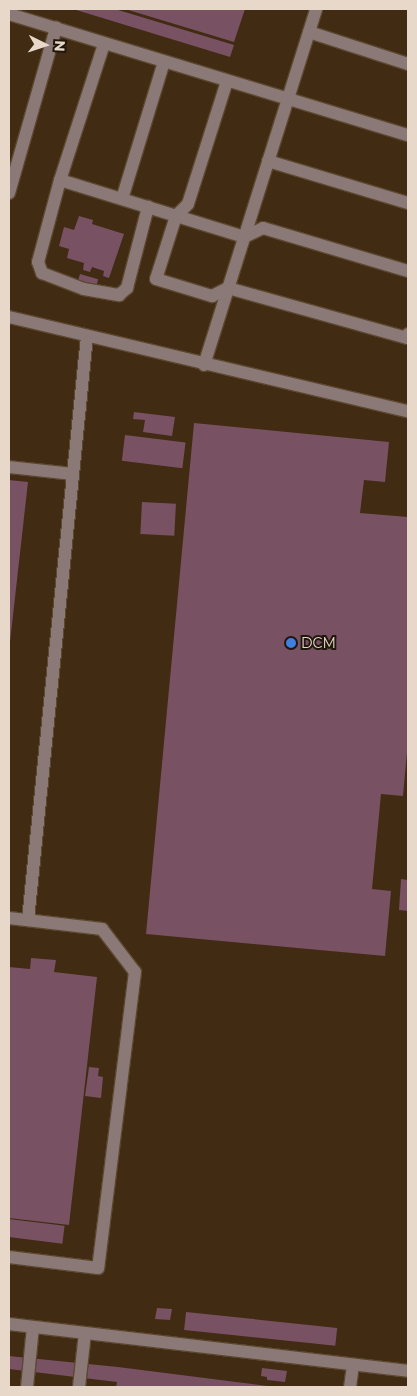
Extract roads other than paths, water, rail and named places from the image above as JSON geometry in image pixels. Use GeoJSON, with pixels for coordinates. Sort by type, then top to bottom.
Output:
{"type":"FeatureCollection","features":[{"type":"Feature","properties":{"kind":"street"},"geometry":{"type":"LineString","coordinates":[[204,365],[316,9]]}},
{"type":"Feature","properties":{"kind":"street"},"geometry":{"type":"LineString","coordinates":[[9,14],[227,82],[408,135]]}},
{"type":"Feature","properties":{"kind":"street"},"geometry":{"type":"LineString","coordinates":[[9,193],[56,28]]}},
{"type":"Feature","properties":{"kind":"street"},"geometry":{"type":"LineString","coordinates":[[309,32],[408,64]]}},
{"type":"Feature","properties":{"kind":"street"},"geometry":{"type":"LineString","coordinates":[[104,44],[60,180],[38,262],[42,273],[84,289],[119,295],[128,288],[148,207]]}},
{"type":"Feature","properties":{"kind":"street"},"geometry":{"type":"LineString","coordinates":[[122,199],[164,62]]}},
{"type":"Feature","properties":{"kind":"street"},"geometry":{"type":"LineString","coordinates":[[227,82],[188,204],[176,216],[156,279],[212,296],[228,288],[407,338],[408,334]]}},
{"type":"Feature","properties":{"kind":"street"},"geometry":{"type":"LineString","coordinates":[[268,161],[408,203]]}},
{"type":"Feature","properties":{"kind":"street"},"geometry":{"type":"LineString","coordinates":[[60,180],[244,237],[263,228],[408,271]]}},
{"type":"Feature","properties":{"kind":"street"},"geometry":{"type":"LineString","coordinates":[[9,317],[204,365],[408,411]]}},
{"type":"Feature","properties":{"kind":"street"},"geometry":{"type":"LineString","coordinates":[[28,920],[87,336]]}},
{"type":"Feature","properties":{"kind":"street"},"geometry":{"type":"LineString","coordinates":[[9,467],[72,474]]}},
{"type":"Feature","properties":{"kind":"street"},"geometry":{"type":"LineString","coordinates":[[9,918],[102,929],[134,972],[98,1268],[9,1257]]}},
{"type":"Feature","properties":{"kind":"street"},"geometry":{"type":"LineString","coordinates":[[9,1324],[408,1372]]}},
{"type":"Feature","properties":{"kind":"street"},"geometry":{"type":"LineString","coordinates":[[26,1387],[33,1327]]}},
{"type":"Feature","properties":{"kind":"street"},"geometry":{"type":"LineString","coordinates":[[79,1387],[86,1333]]}},
{"type":"Feature","properties":{"kind":"street"},"geometry":{"type":"LineString","coordinates":[[350,1387],[353,1365]]}},
{"type":"Feature","properties":{"kind":"place","name":"DCM"},"geometry":{"type":"Point","coordinates":[291,643]}}]}
